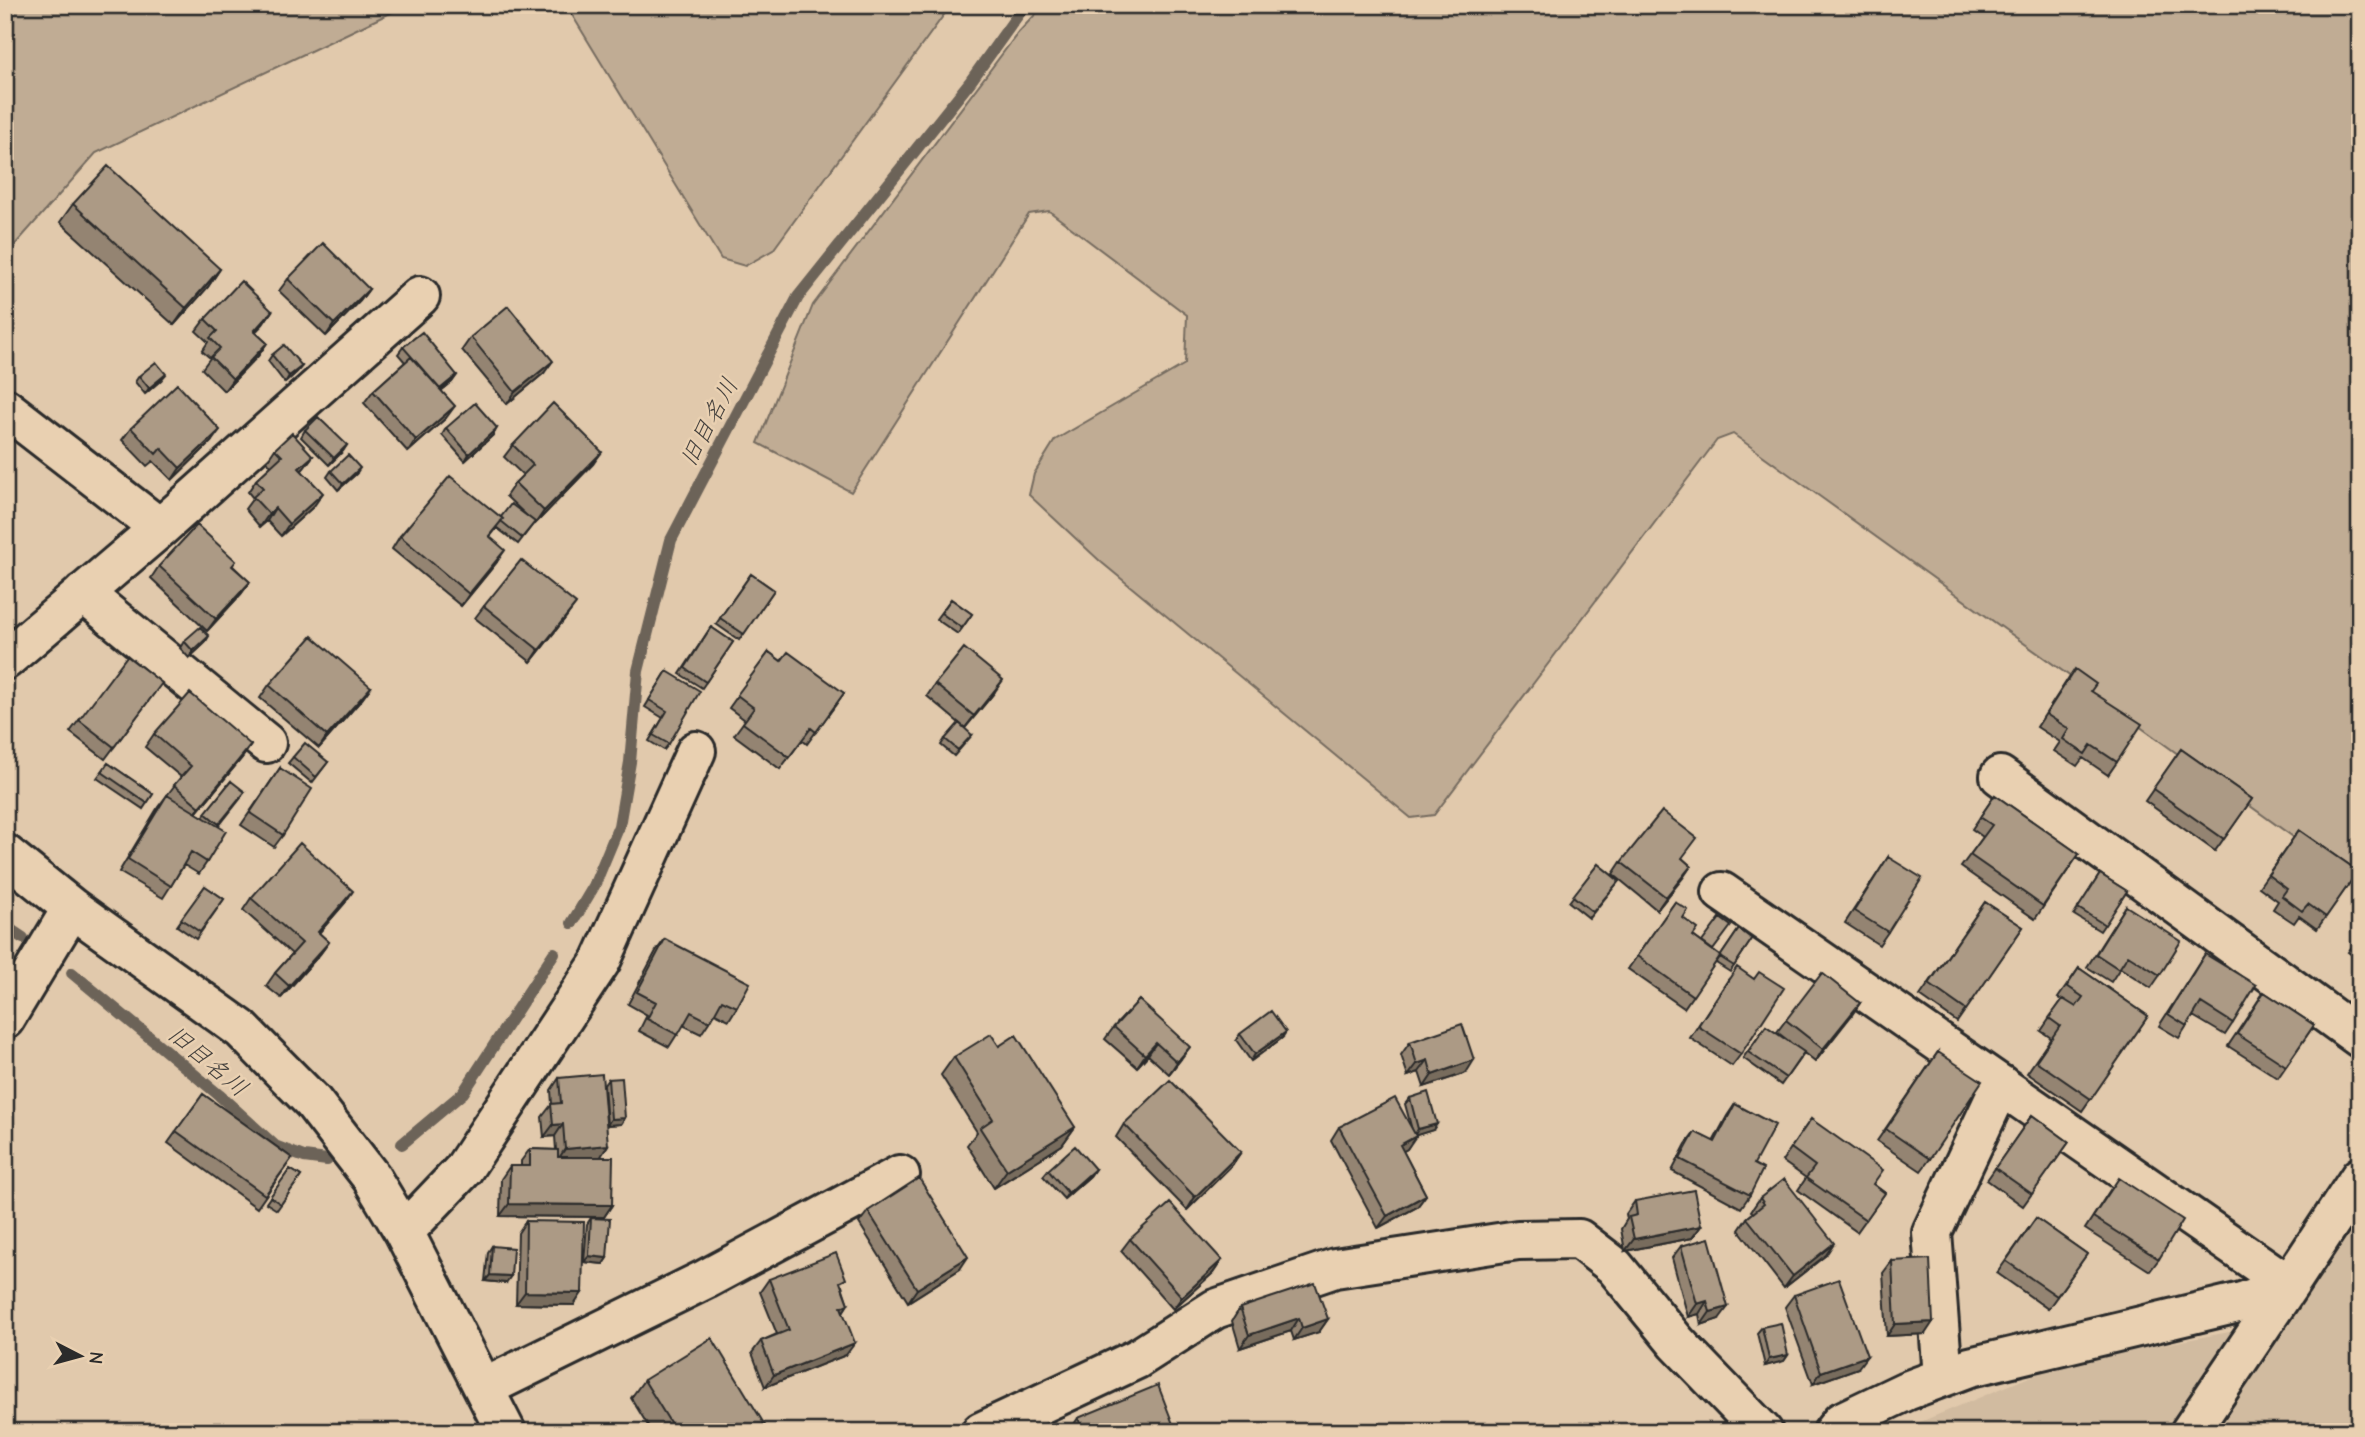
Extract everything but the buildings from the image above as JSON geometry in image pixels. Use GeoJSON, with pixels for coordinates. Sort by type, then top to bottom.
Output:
{"type":"FeatureCollection","features":[{"type":"Feature","properties":{"kind":"street"},"geometry":{"type":"LineString","coordinates":[[5,660],[160,528],[420,296]]}},
{"type":"Feature","properties":{"kind":"street"},"geometry":{"type":"LineString","coordinates":[[5,408],[160,528]]}},
{"type":"Feature","properties":{"kind":"street"},"geometry":{"type":"LineString","coordinates":[[83,593],[266,743]]}},
{"type":"Feature","properties":{"kind":"street"},"geometry":{"type":"LineString","coordinates":[[404,1232],[463,1170],[601,961],[696,751]]}},
{"type":"Feature","properties":{"kind":"street"},"geometry":{"type":"LineString","coordinates":[[2000,776],[2360,1038]]}},
{"type":"Feature","properties":{"kind":"street"},"geometry":{"type":"LineString","coordinates":[[5,854],[72,908],[241,1028],[313,1102],[371,1177],[404,1232],[486,1387],[506,1432]]}},
{"type":"Feature","properties":{"kind":"street"},"geometry":{"type":"LineString","coordinates":[[1722,892],[2289,1285]]}},
{"type":"Feature","properties":{"kind":"street"},"geometry":{"type":"LineString","coordinates":[[5,1019],[72,908]]}},
{"type":"Feature","properties":{"kind":"street"},"geometry":{"type":"LineString","coordinates":[[1943,1377],[1932,1232],[2001,1085]]}},
{"type":"Feature","properties":{"kind":"street"},"geometry":{"type":"LineString","coordinates":[[486,1387],[706,1279],[900,1175]]}},
{"type":"Feature","properties":{"kind":"street"},"geometry":{"type":"LineString","coordinates":[[2190,1432],[2360,1177]]}},
{"type":"Feature","properties":{"kind":"street"},"geometry":{"type":"LineString","coordinates":[[981,1432],[1137,1359],[1215,1309],[1335,1268],[1518,1240],[1579,1239],[1614,1266],[1677,1343],[1763,1432]]}},
{"type":"Feature","properties":{"kind":"street"},"geometry":{"type":"LineString","coordinates":[[1833,1432],[1841,1422],[1970,1367],[2242,1302],[2289,1285]]}},
{"type":"Feature","properties":{"kind":"shaded area"},"geometry":{"type":"Polygon","coordinates":[[[5,5],[407,5],[96,153],[5,256],[5,5]]]}},
{"type":"Feature","properties":{"kind":"shaded area"},"geometry":{"type":"Polygon","coordinates":[[[566,5],[951,5],[773,250],[745,266],[721,259],[566,5]]]}},
{"type":"Feature","properties":{"kind":"shaded area"},"geometry":{"type":"Polygon","coordinates":[[[1044,5],[2360,5],[2360,885],[1733,434],[1717,440],[1434,815],[1411,818],[1101,562],[1029,495],[1034,474],[1055,440],[1185,364],[1187,315],[1049,211],[1029,214],[851,492],[758,443],[813,305],[1018,33],[1044,5]]]}},
{"type":"Feature","properties":{"kind":"shaded area"},"geometry":{"type":"Polygon","coordinates":[[[2360,1209],[2360,1432],[1896,1432],[2063,1363],[2278,1323],[2360,1209]]]}},
{"type":"Feature","properties":{"kind":"waterway","name":"旧目名川"},"geometry":{"type":"LineString","coordinates":[[572,923],[594,886],[619,826],[630,762],[638,671],[671,540],[798,297],[970,82],[1025,5]]}},
{"type":"Feature","properties":{"kind":"waterway","name":"旧目名川"},"geometry":{"type":"LineString","coordinates":[[5,926],[23,938]]}},
{"type":"Feature","properties":{"kind":"waterway","name":"旧目名川"},"geometry":{"type":"LineString","coordinates":[[402,1144],[463,1093],[554,953]]}},
{"type":"Feature","properties":{"kind":"waterway","name":"旧目名川"},"geometry":{"type":"LineString","coordinates":[[72,973],[219,1095],[275,1146],[304,1157],[327,1160]]}}]}
